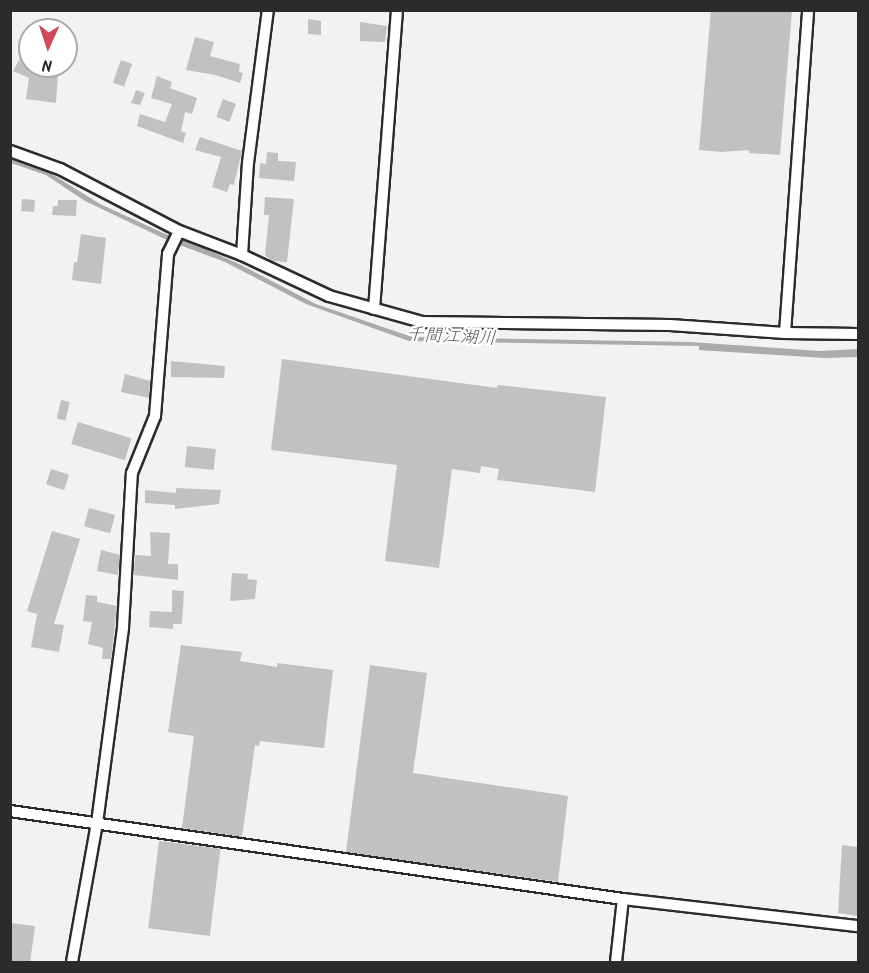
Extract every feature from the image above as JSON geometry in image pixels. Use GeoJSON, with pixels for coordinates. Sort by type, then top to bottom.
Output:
{"type":"FeatureCollection","features":[{"type":"Feature","properties":{"kind":"street"},"geometry":{"type":"LineString","coordinates":[[242,255],[248,163],[268,10]]}},
{"type":"Feature","properties":{"kind":"street"},"geometry":{"type":"LineString","coordinates":[[374,309],[397,10]]}},
{"type":"Feature","properties":{"kind":"street"},"geometry":{"type":"LineString","coordinates":[[785,333],[808,10]]}},
{"type":"Feature","properties":{"kind":"street"},"geometry":{"type":"LineString","coordinates":[[10,151],[60,169],[178,231],[242,255],[329,296],[422,322],[670,325],[785,333],[858,334]]}},
{"type":"Feature","properties":{"kind":"street"},"geometry":{"type":"LineString","coordinates":[[72,963],[97,823],[123,627],[132,472],[155,416],[168,254],[178,231]]}},
{"type":"Feature","properties":{"kind":"street"},"geometry":{"type":"LineString","coordinates":[[10,811],[624,899],[858,926]]}},
{"type":"Feature","properties":{"kind":"street"},"geometry":{"type":"LineString","coordinates":[[616,963],[624,899]]}},
{"type":"Feature","properties":{"kind":"water","name":"千間江湖川"},"geometry":{"type":"Polygon","coordinates":[[[11,159],[47,171],[100,204],[239,264],[316,304],[412,337],[690,342],[820,351],[858,349],[858,357],[824,358],[699,350],[699,346],[409,341],[306,304],[225,262],[169,241],[85,201],[46,175],[11,163],[11,159]]]}},
{"type":"Feature","properties":{"kind":"building"},"geometry":{"type":"Polygon","coordinates":[[[711,10],[792,10],[780,155],[749,153],[749,150],[721,152],[699,150],[711,10]]]}},
{"type":"Feature","properties":{"kind":"building"},"geometry":{"type":"Polygon","coordinates":[[[308,19],[321,21],[321,35],[308,34],[308,19]]]}},
{"type":"Feature","properties":{"kind":"building"},"geometry":{"type":"Polygon","coordinates":[[[360,22],[387,26],[385,42],[360,41],[360,22]]]}},
{"type":"Feature","properties":{"kind":"building"},"geometry":{"type":"Polygon","coordinates":[[[195,37],[214,42],[210,56],[240,64],[239,72],[243,73],[240,83],[215,75],[186,70],[195,37]]]}},
{"type":"Feature","properties":{"kind":"building"},"geometry":{"type":"Polygon","coordinates":[[[121,60],[132,64],[124,87],[113,83],[121,60]]]}},
{"type":"Feature","properties":{"kind":"building"},"geometry":{"type":"Polygon","coordinates":[[[18,62],[18,73],[13,71],[18,62]]]}},
{"type":"Feature","properties":{"kind":"building"},"geometry":{"type":"Polygon","coordinates":[[[157,76],[172,82],[170,88],[197,98],[192,114],[185,112],[181,131],[186,133],[183,143],[137,126],[140,114],[165,122],[172,104],[151,98],[157,76]]]}},
{"type":"Feature","properties":{"kind":"building"},"geometry":{"type":"Polygon","coordinates":[[[29,78],[58,78],[56,103],[26,99],[29,78]]]}},
{"type":"Feature","properties":{"kind":"building"},"geometry":{"type":"Polygon","coordinates":[[[136,90],[145,93],[140,105],[131,103],[136,90]]]}},
{"type":"Feature","properties":{"kind":"building"},"geometry":{"type":"Polygon","coordinates":[[[223,99],[236,104],[229,122],[216,117],[223,99]]]}},
{"type":"Feature","properties":{"kind":"building"},"geometry":{"type":"Polygon","coordinates":[[[200,137],[242,151],[234,185],[230,184],[227,192],[212,187],[221,157],[195,150],[200,137]]]}},
{"type":"Feature","properties":{"kind":"building"},"geometry":{"type":"Polygon","coordinates":[[[267,152],[278,153],[278,161],[296,162],[294,181],[259,178],[260,163],[266,164],[267,152]]]}},
{"type":"Feature","properties":{"kind":"building"},"geometry":{"type":"Polygon","coordinates":[[[265,197],[294,199],[287,262],[272,261],[265,255],[269,215],[264,215],[265,197]]]}},
{"type":"Feature","properties":{"kind":"building"},"geometry":{"type":"Polygon","coordinates":[[[22,199],[35,200],[34,212],[21,211],[22,199]]]}},
{"type":"Feature","properties":{"kind":"building"},"geometry":{"type":"Polygon","coordinates":[[[58,200],[77,200],[76,216],[52,215],[53,206],[58,206],[58,200]]]}},
{"type":"Feature","properties":{"kind":"building"},"geometry":{"type":"Polygon","coordinates":[[[81,234],[106,238],[101,284],[72,280],[81,234]]]}},
{"type":"Feature","properties":{"kind":"building"},"geometry":{"type":"Polygon","coordinates":[[[282,359],[497,388],[498,385],[606,397],[595,492],[497,480],[499,469],[481,466],[480,473],[452,469],[439,568],[385,561],[397,465],[271,450],[282,359]]]}},
{"type":"Feature","properties":{"kind":"building"},"geometry":{"type":"Polygon","coordinates":[[[171,361],[225,366],[224,378],[171,377],[171,361]]]}},
{"type":"Feature","properties":{"kind":"building"},"geometry":{"type":"Polygon","coordinates":[[[125,374],[150,381],[149,398],[121,392],[125,374]]]}},
{"type":"Feature","properties":{"kind":"building"},"geometry":{"type":"Polygon","coordinates":[[[61,400],[70,402],[65,421],[57,419],[61,400]]]}},
{"type":"Feature","properties":{"kind":"building"},"geometry":{"type":"Polygon","coordinates":[[[78,422],[132,438],[125,460],[71,444],[78,422]]]}},
{"type":"Feature","properties":{"kind":"building"},"geometry":{"type":"Polygon","coordinates":[[[187,446],[216,449],[214,470],[185,467],[187,446]]]}},
{"type":"Feature","properties":{"kind":"building"},"geometry":{"type":"Polygon","coordinates":[[[51,469],[69,475],[64,490],[46,484],[51,469]]]}},
{"type":"Feature","properties":{"kind":"building"},"geometry":{"type":"Polygon","coordinates":[[[176,488],[221,490],[219,504],[175,509],[175,505],[145,503],[145,490],[176,493],[176,488]]]}},
{"type":"Feature","properties":{"kind":"building"},"geometry":{"type":"Polygon","coordinates":[[[89,508],[115,515],[110,533],[84,526],[89,508]]]}},
{"type":"Feature","properties":{"kind":"building"},"geometry":{"type":"Polygon","coordinates":[[[52,531],[80,539],[54,624],[64,625],[59,652],[31,647],[37,614],[27,611],[52,531]]]}},
{"type":"Feature","properties":{"kind":"building"},"geometry":{"type":"Polygon","coordinates":[[[150,532],[170,533],[168,564],[178,564],[178,580],[134,575],[135,555],[151,556],[150,532]]]}},
{"type":"Feature","properties":{"kind":"building"},"geometry":{"type":"Polygon","coordinates":[[[101,550],[120,555],[118,575],[97,571],[101,550]]]}},
{"type":"Feature","properties":{"kind":"building"},"geometry":{"type":"Polygon","coordinates":[[[232,573],[248,574],[247,579],[257,580],[255,599],[230,601],[232,573]]]}},
{"type":"Feature","properties":{"kind":"building"},"geometry":{"type":"Polygon","coordinates":[[[172,590],[184,591],[182,624],[173,624],[173,629],[149,627],[150,611],[172,612],[172,590]]]}},
{"type":"Feature","properties":{"kind":"building"},"geometry":{"type":"Polygon","coordinates":[[[86,595],[97,596],[97,602],[117,606],[111,659],[102,659],[103,648],[88,644],[92,622],[83,621],[86,595]]]}},
{"type":"Feature","properties":{"kind":"building"},"geometry":{"type":"Polygon","coordinates":[[[181,645],[242,652],[240,661],[277,667],[277,663],[333,670],[324,748],[260,741],[259,746],[255,745],[242,837],[182,828],[194,736],[168,732],[181,645]]]}},
{"type":"Feature","properties":{"kind":"building"},"geometry":{"type":"Polygon","coordinates":[[[370,665],[427,673],[413,773],[568,796],[558,882],[346,852],[370,665]]]}},
{"type":"Feature","properties":{"kind":"building"},"geometry":{"type":"Polygon","coordinates":[[[159,841],[221,849],[210,936],[148,928],[159,841]]]}},
{"type":"Feature","properties":{"kind":"building"},"geometry":{"type":"Polygon","coordinates":[[[842,845],[858,847],[858,916],[838,913],[842,845]]]}},
{"type":"Feature","properties":{"kind":"building"},"geometry":{"type":"Polygon","coordinates":[[[10,923],[35,926],[30,963],[10,963],[10,923]]]}}]}
